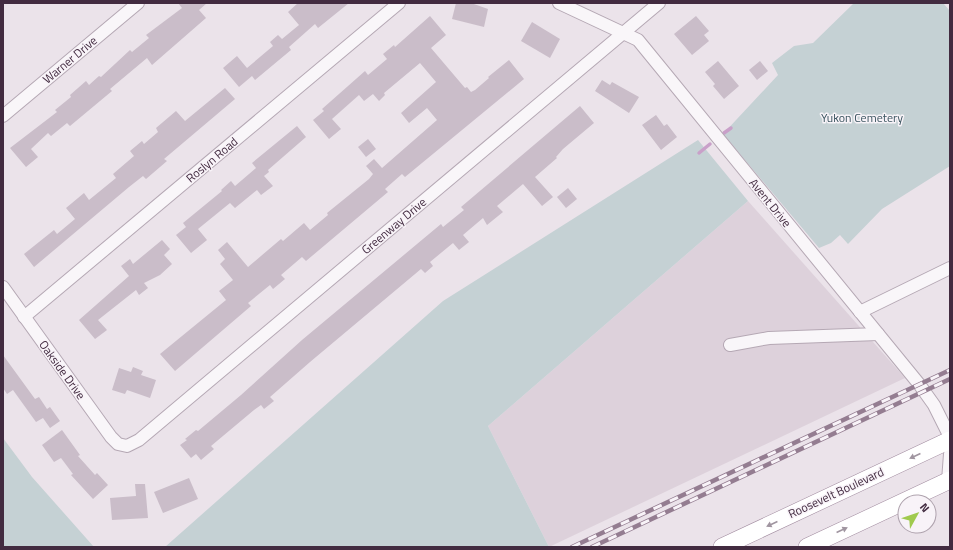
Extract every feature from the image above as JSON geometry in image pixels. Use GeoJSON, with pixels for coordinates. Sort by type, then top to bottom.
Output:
{"type":"FeatureCollection","features":[{"type":"Feature","properties":{"kind":"highway","name":"Roosevelt Boulevard"},"geometry":{"type":"LineString","coordinates":[[722,547],[950,438]]}},
{"type":"Feature","properties":{"kind":"highway"},"geometry":{"type":"LineString","coordinates":[[807,547],[949,480]]}},
{"type":"Feature","properties":{"kind":"street","name":"Warner Drive"},"geometry":{"type":"LineString","coordinates":[[3,116],[138,3]]}},
{"type":"Feature","properties":{"kind":"street","name":"Roslyn Road"},"geometry":{"type":"LineString","coordinates":[[24,317],[399,3]]}},
{"type":"Feature","properties":{"kind":"street","name":"Avent Drive"},"geometry":{"type":"LineString","coordinates":[[559,3],[638,40],[878,334],[934,405],[950,438]]}},
{"type":"Feature","properties":{"kind":"street","name":"Greenway Drive"},"geometry":{"type":"LineString","coordinates":[[127,446],[145,435],[659,3]]}},
{"type":"Feature","properties":{"kind":"street"},"geometry":{"type":"LineString","coordinates":[[860,312],[950,268]]}},
{"type":"Feature","properties":{"kind":"street","name":"Oakside Drive"},"geometry":{"type":"LineString","coordinates":[[3,287],[110,437],[118,444],[127,446]]}},
{"type":"Feature","properties":{"kind":"street"},"geometry":{"type":"LineString","coordinates":[[730,345],[769,338],[878,334]]}},
{"type":"Feature","properties":{"kind":"street"},"geometry":{"type":"LineString","coordinates":[[949,480],[950,454]]}},
{"type":"Feature","properties":{"kind":"shaded area"},"geometry":{"type":"Polygon","coordinates":[[[748,201],[905,378],[549,547],[488,426],[748,201]]]}},
{"type":"Feature","properties":{"kind":"green space","name":"Yukon Cemetery"},"geometry":{"type":"Polygon","coordinates":[[[854,3],[943,3],[950,11],[950,166],[882,209],[848,244],[840,235],[831,243],[819,248],[723,134],[778,75],[772,63],[794,46],[813,43],[854,3]]]}},
{"type":"Feature","properties":{"kind":"green space"},"geometry":{"type":"Polygon","coordinates":[[[698,140],[748,201],[488,426],[549,547],[165,547],[443,301],[698,140]]]}},
{"type":"Feature","properties":{"kind":"green space"},"geometry":{"type":"Polygon","coordinates":[[[3,438],[32,477],[94,547],[3,547],[3,438]]]}},
{"type":"Feature","properties":{"kind":"building"},"geometry":{"type":"Polygon","coordinates":[[[178,3],[207,3],[199,10],[206,18],[152,65],[147,58],[110,89],[112,91],[70,126],[67,123],[51,136],[48,133],[31,149],[38,157],[26,167],[10,148],[57,112],[55,110],[71,97],[70,95],[86,81],[89,85],[99,76],[101,77],[130,50],[132,52],[149,38],[146,35],[182,8],[178,3]]]}},
{"type":"Feature","properties":{"kind":"building"},"geometry":{"type":"Polygon","coordinates":[[[298,3],[349,3],[318,28],[315,24],[289,47],[291,50],[255,80],[252,76],[239,87],[223,68],[237,56],[247,68],[273,46],[270,42],[278,35],[282,39],[299,25],[288,12],[298,3]]]}},
{"type":"Feature","properties":{"kind":"building"},"geometry":{"type":"Polygon","coordinates":[[[456,3],[471,3],[488,9],[484,27],[452,19],[456,3]]]}},
{"type":"Feature","properties":{"kind":"building"},"geometry":{"type":"Polygon","coordinates":[[[430,16],[446,35],[431,48],[465,88],[467,87],[471,92],[475,90],[509,60],[524,79],[405,177],[402,174],[385,189],[388,192],[306,261],[302,257],[281,275],[285,279],[273,289],[270,285],[248,303],[251,306],[175,371],[160,354],[226,300],[219,291],[233,280],[220,264],[225,259],[218,250],[227,242],[248,267],[281,239],[283,241],[304,223],[310,230],[328,215],[327,213],[369,179],[373,174],[366,166],[374,159],[382,168],[437,120],[427,108],[409,123],[401,113],[436,82],[420,63],[384,93],[385,95],[379,101],[373,94],[364,101],[359,95],[332,119],[341,129],[329,139],[313,120],[324,111],[322,109],[365,71],[368,75],[387,59],[383,54],[394,45],[395,47],[430,16]]]}},
{"type":"Feature","properties":{"kind":"building"},"geometry":{"type":"Polygon","coordinates":[[[696,16],[709,31],[704,35],[709,41],[692,55],[674,34],[696,16]]]}},
{"type":"Feature","properties":{"kind":"building"},"geometry":{"type":"Polygon","coordinates":[[[532,22],[560,39],[550,58],[521,41],[532,22]]]}},
{"type":"Feature","properties":{"kind":"building"},"geometry":{"type":"Polygon","coordinates":[[[718,61],[739,86],[724,99],[713,86],[715,84],[705,72],[718,61]]]}},
{"type":"Feature","properties":{"kind":"building"},"geometry":{"type":"Polygon","coordinates":[[[760,61],[768,71],[757,80],[749,70],[760,61]]]}},
{"type":"Feature","properties":{"kind":"building"},"geometry":{"type":"Polygon","coordinates":[[[602,80],[610,85],[612,82],[639,97],[629,113],[595,91],[602,80]]]}},
{"type":"Feature","properties":{"kind":"building"},"geometry":{"type":"Polygon","coordinates":[[[225,88],[235,99],[164,159],[167,161],[146,179],[143,176],[129,187],[34,267],[24,254],[54,230],[57,234],[75,219],[66,208],[84,193],[89,200],[116,178],[113,174],[134,156],[130,151],[142,141],[144,144],[158,132],[156,128],[176,111],[185,121],[225,88]]]}},
{"type":"Feature","properties":{"kind":"building"},"geometry":{"type":"Polygon","coordinates":[[[580,106],[594,123],[563,149],[556,157],[557,158],[535,177],[553,197],[542,206],[523,184],[497,206],[503,212],[487,225],[483,218],[463,235],[469,242],[459,250],[453,243],[430,262],[433,266],[425,273],[421,269],[270,397],[274,401],[264,409],[261,405],[254,410],[211,446],[214,449],[201,460],[196,454],[191,458],[180,445],[187,440],[185,439],[196,430],[198,431],[241,395],[302,340],[441,224],[443,227],[464,210],[461,207],[580,106]]]}},
{"type":"Feature","properties":{"kind":"building"},"geometry":{"type":"Polygon","coordinates":[[[656,115],[664,126],[667,124],[677,137],[661,150],[642,125],[656,115]]]}},
{"type":"Feature","properties":{"kind":"building"},"geometry":{"type":"Polygon","coordinates":[[[297,126],[306,137],[268,170],[269,172],[264,176],[273,186],[261,195],[257,190],[235,208],[230,203],[198,229],[207,240],[191,253],[176,235],[186,227],[183,223],[222,191],[221,190],[231,181],[235,186],[256,168],[252,163],[297,126]]]}},
{"type":"Feature","properties":{"kind":"building"},"geometry":{"type":"Polygon","coordinates":[[[368,139],[376,149],[366,157],[358,147],[368,139]]]}},
{"type":"Feature","properties":{"kind":"building"},"geometry":{"type":"Polygon","coordinates":[[[568,188],[577,199],[566,208],[557,197],[568,188]]]}},
{"type":"Feature","properties":{"kind":"building"},"geometry":{"type":"Polygon","coordinates":[[[162,240],[170,249],[164,255],[172,264],[160,275],[144,283],[148,288],[139,295],[136,290],[98,320],[107,330],[95,339],[79,320],[129,276],[121,266],[130,259],[133,264],[162,240]]]}},
{"type":"Feature","properties":{"kind":"building"},"geometry":{"type":"Polygon","coordinates":[[[3,355],[35,399],[39,397],[47,409],[50,407],[60,421],[50,428],[43,418],[36,422],[13,390],[7,394],[3,388],[3,355]]]}},
{"type":"Feature","properties":{"kind":"building"},"geometry":{"type":"Polygon","coordinates":[[[133,367],[143,371],[141,375],[156,380],[150,398],[127,390],[125,394],[112,390],[119,368],[131,372],[133,367]]]}},
{"type":"Feature","properties":{"kind":"building"},"geometry":{"type":"Polygon","coordinates":[[[62,430],[80,455],[78,456],[95,475],[97,473],[108,485],[93,499],[71,475],[73,474],[61,458],[54,462],[42,445],[62,430]]]}},
{"type":"Feature","properties":{"kind":"building"},"geometry":{"type":"Polygon","coordinates":[[[189,478],[198,499],[163,513],[154,492],[189,478]]]}},
{"type":"Feature","properties":{"kind":"building"},"geometry":{"type":"Polygon","coordinates":[[[135,484],[145,484],[148,518],[112,520],[110,498],[136,496],[135,484]]]}},
{"type":"Feature","properties":{"kind":"waterway"},"geometry":{"type":"LineString","coordinates":[[724,133],[731,128]]}},
{"type":"Feature","properties":{"kind":"waterway"},"geometry":{"type":"LineString","coordinates":[[699,153],[710,144]]}},
{"type":"Feature","properties":{"kind":"railway"},"geometry":{"type":"LineString","coordinates":[[572,547],[950,370]]}},
{"type":"Feature","properties":{"kind":"railway"},"geometry":{"type":"LineString","coordinates":[[592,547],[950,379]]}}]}
